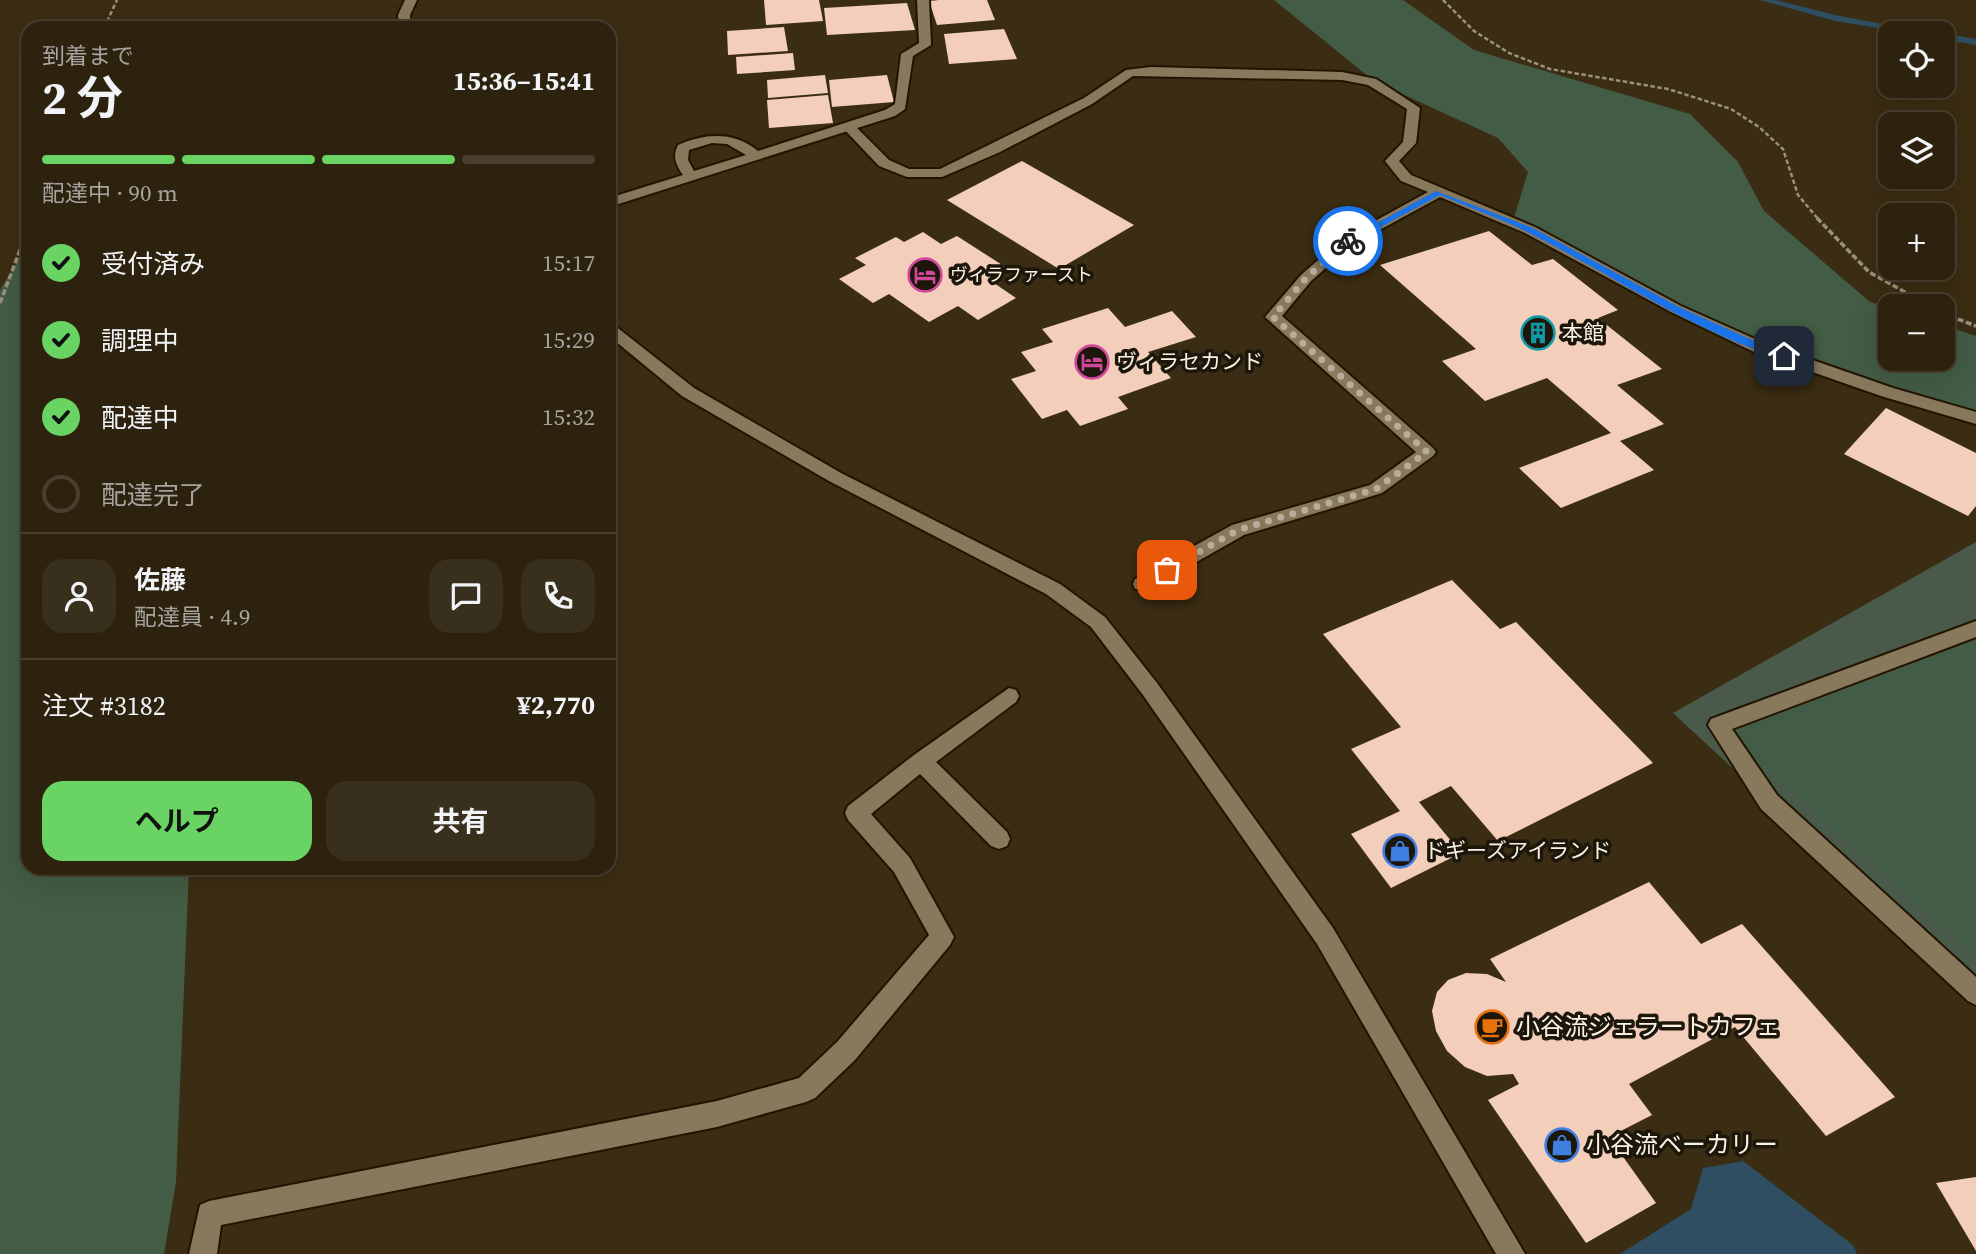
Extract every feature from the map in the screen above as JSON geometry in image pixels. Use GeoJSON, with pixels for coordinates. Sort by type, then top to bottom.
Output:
{"type":"FeatureCollection","features":[{"type":"Feature","properties":{"kind":"street"},"geometry":{"type":"LineString","coordinates":[[404,21],[411,0]]}},
{"type":"Feature","properties":{"kind":"street"},"geometry":{"type":"LineString","coordinates":[[616,201],[849,128],[890,113],[901,106],[907,54],[925,46],[923,0]]}},
{"type":"Feature","properties":{"kind":"street"},"geometry":{"type":"LineString","coordinates":[[849,128],[884,163],[907,173],[942,173],[995,149],[1088,100],[1130,74],[1151,71],[1342,76],[1372,82],[1414,107],[1409,144],[1392,161],[1406,178],[1530,230],[1676,309],[1758,347],[1887,392],[1976,418]]}},
{"type":"Feature","properties":{"kind":"street"},"geometry":{"type":"LineString","coordinates":[[692,177],[686,171],[681,156],[683,148],[696,141],[709,138],[738,142],[757,157]]}},
{"type":"Feature","properties":{"kind":"street"},"geometry":{"type":"LineString","coordinates":[[1142,584],[1238,530],[1376,489],[1427,452],[1273,317],[1306,278],[1347,242],[1439,192]]}},
{"type":"Feature","properties":{"kind":"street"},"geometry":{"type":"LineString","coordinates":[[616,334],[688,392],[835,477],[1053,589],[1098,622],[1150,689],[1325,936],[1511,1254]]}},
{"type":"Feature","properties":{"kind":"street"},"geometry":{"type":"LineString","coordinates":[[1976,629],[1718,724],[1769,802],[1976,993]]}},
{"type":"Feature","properties":{"kind":"street"},"geometry":{"type":"LineString","coordinates":[[203,1254],[209,1214],[717,1114],[806,1089],[846,1051],[942,937],[902,865],[856,813],[1009,696]]}},
{"type":"Feature","properties":{"kind":"street"},"geometry":{"type":"LineString","coordinates":[[921,761],[999,839]]}},
{"type":"Feature","properties":{"kind":"path"},"geometry":{"type":"LineString","coordinates":[[107,21],[117,0]]}},
{"type":"Feature","properties":{"kind":"path"},"geometry":{"type":"LineString","coordinates":[[1443,0],[1474,31],[1509,53],[1550,69],[1668,89],[1731,109],[1759,127],[1783,149],[1798,195],[1830,234],[1869,272],[1908,294]]}},
{"type":"Feature","properties":{"kind":"path"},"geometry":{"type":"LineString","coordinates":[[0,303],[21,248]]}},
{"type":"Feature","properties":{"kind":"path"},"geometry":{"type":"LineString","coordinates":[[1955,318],[1976,326]]}},
{"type":"Feature","properties":{"kind":"green space"},"geometry":{"type":"Polygon","coordinates":[[[1274,0],[1403,0],[1474,50],[1690,114],[1738,162],[1764,211],[1870,302],[1878,304],[1878,371],[1955,371],[1955,329],[1976,336],[1976,419],[1726,336],[1513,221],[1528,172],[1498,138],[1374,81],[1274,0]]]}},
{"type":"Feature","properties":{"kind":"green space"},"geometry":{"type":"Polygon","coordinates":[[[21,256],[21,875],[189,875],[176,1182],[164,1254],[0,1254],[0,290],[21,256]]]}},
{"type":"Feature","properties":{"kind":"green space"},"geometry":{"type":"Polygon","coordinates":[[[1976,542],[1976,993],[1673,713],[1976,542]]]}},
{"type":"Feature","properties":{"kind":"green space"},"geometry":{"type":"Polygon","coordinates":[[[1976,629],[1976,957],[1718,725],[1976,629]]]}},
{"type":"Feature","properties":{"kind":"water"},"geometry":{"type":"Polygon","coordinates":[[[1743,1161],[1853,1245],[1857,1254],[1620,1254],[1691,1209],[1703,1168],[1743,1161]]]}},
{"type":"Feature","properties":{"kind":"building"},"geometry":{"type":"Polygon","coordinates":[[[764,0],[819,0],[823,21],[766,25],[764,0]]]}},
{"type":"Feature","properties":{"kind":"building"},"geometry":{"type":"Polygon","coordinates":[[[987,0],[995,20],[937,25],[929,1],[987,0]]]}},
{"type":"Feature","properties":{"kind":"building"},"geometry":{"type":"Polygon","coordinates":[[[907,3],[915,30],[827,35],[824,8],[907,3]]]}},
{"type":"Feature","properties":{"kind":"building"},"geometry":{"type":"Polygon","coordinates":[[[784,27],[788,51],[728,55],[727,31],[784,27]]]}},
{"type":"Feature","properties":{"kind":"building"},"geometry":{"type":"Polygon","coordinates":[[[1004,29],[1017,59],[949,64],[944,34],[1004,29]]]}},
{"type":"Feature","properties":{"kind":"building"},"geometry":{"type":"Polygon","coordinates":[[[793,53],[795,70],[737,74],[736,57],[793,53]]]}},
{"type":"Feature","properties":{"kind":"building"},"geometry":{"type":"Polygon","coordinates":[[[825,75],[828,93],[768,98],[767,80],[825,75]]]}},
{"type":"Feature","properties":{"kind":"building"},"geometry":{"type":"Polygon","coordinates":[[[887,75],[894,102],[832,107],[829,80],[887,75]]]}},
{"type":"Feature","properties":{"kind":"building"},"geometry":{"type":"Polygon","coordinates":[[[828,95],[833,123],[769,128],[767,100],[828,95]]]}},
{"type":"Feature","properties":{"kind":"building"},"geometry":{"type":"Polygon","coordinates":[[[1022,161],[1134,225],[1059,269],[947,200],[1022,161]]]}},
{"type":"Feature","properties":{"kind":"building","name":"本館"},"geometry":{"type":"Polygon","coordinates":[[[1489,231],[1532,265],[1553,259],[1618,310],[1598,318],[1662,369],[1617,385],[1664,424],[1620,441],[1654,470],[1561,508],[1519,468],[1611,433],[1547,378],[1485,401],[1442,361],[1476,349],[1380,265],[1489,231]]]}},
{"type":"Feature","properties":{"kind":"building","name":"ヴィラファースト"},"geometry":{"type":"Polygon","coordinates":[[[923,232],[941,244],[957,236],[1010,270],[991,281],[1016,298],[978,320],[958,306],[929,322],[889,294],[873,303],[839,279],[866,265],[855,258],[896,237],[904,242],[923,232]]]}},
{"type":"Feature","properties":{"kind":"building","name":"ヴィラセカンド"},"geometry":{"type":"Polygon","coordinates":[[[1108,308],[1125,327],[1172,311],[1196,337],[1148,352],[1171,378],[1118,397],[1128,409],[1080,426],[1067,410],[1042,419],[1011,379],[1036,371],[1021,352],[1053,342],[1042,329],[1108,308]]]}},
{"type":"Feature","properties":{"kind":"building"},"geometry":{"type":"Polygon","coordinates":[[[1886,408],[1976,453],[1976,506],[1968,516],[1844,454],[1886,408]]]}},
{"type":"Feature","properties":{"kind":"building"},"geometry":{"type":"Polygon","coordinates":[[[1452,580],[1500,629],[1516,622],[1653,763],[1498,841],[1451,786],[1419,802],[1461,853],[1391,888],[1351,834],[1400,811],[1351,749],[1401,727],[1323,634],[1452,580]]]}},
{"type":"Feature","properties":{"kind":"building"},"geometry":{"type":"Polygon","coordinates":[[[1649,882],[1701,944],[1742,924],[1895,1097],[1826,1136],[1735,1027],[1629,1084],[1652,1115],[1609,1137],[1656,1203],[1586,1243],[1488,1100],[1519,1084],[1513,1074],[1487,1076],[1465,1067],[1447,1051],[1436,1031],[1432,1011],[1437,992],[1448,980],[1466,973],[1487,974],[1506,982],[1490,959],[1649,882]]]}},
{"type":"Feature","properties":{"kind":"building"},"geometry":{"type":"Polygon","coordinates":[[[1976,1177],[1976,1251],[1936,1183],[1976,1177]]]}},
{"type":"Feature","properties":{"kind":"waterway"},"geometry":{"type":"LineString","coordinates":[[1765,0],[1835,18],[1878,25]]}},
{"type":"Feature","properties":{"kind":"waterway"},"geometry":{"type":"LineString","coordinates":[[1955,38],[1976,42]]}},
{"type":"Feature","properties":{"kind":"way so far"},"geometry":{"type":"LineString","coordinates":[[1167,570],[1238,530],[1376,489],[1427,452],[1345,377],[1273,317],[1306,278],[1348,241]]}},
{"type":"Feature","properties":{"kind":"place","name":"ヴィラファースト"},"geometry":{"type":"Point","coordinates":[925,275]}},
{"type":"Feature","properties":{"kind":"place","name":"本館"},"geometry":{"type":"Point","coordinates":[1538,333]}},
{"type":"Feature","properties":{"kind":"place","name":"ヴィラセカンド"},"geometry":{"type":"Point","coordinates":[1092,362]}},
{"type":"Feature","properties":{"kind":"place","name":"ドギーズアイランド"},"geometry":{"type":"Point","coordinates":[1400,851]}},
{"type":"Feature","properties":{"kind":"place","name":"小谷流ジェラートカフェ"},"geometry":{"type":"Point","coordinates":[1492,1027]}},
{"type":"Feature","properties":{"kind":"place","name":"小谷流ベーカリー"},"geometry":{"type":"Point","coordinates":[1562,1145]}},
{"type":"Feature","properties":{"kind":"route"},"geometry":{"type":"LineString","coordinates":[[1348,241],[1439,192],[1530,230],[1676,309],[1758,347],[1784,356]]}}]}
